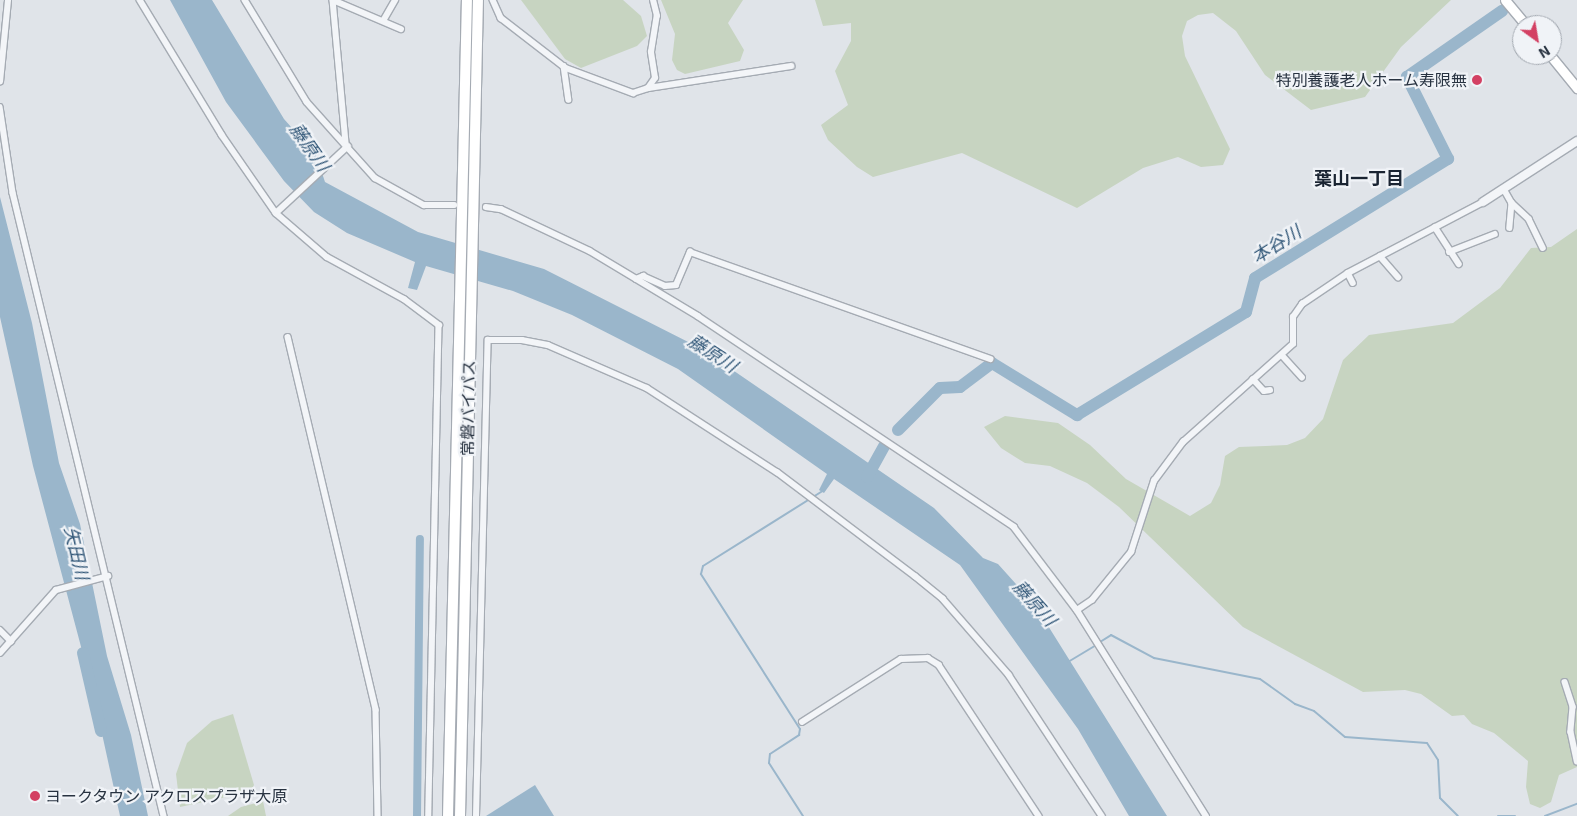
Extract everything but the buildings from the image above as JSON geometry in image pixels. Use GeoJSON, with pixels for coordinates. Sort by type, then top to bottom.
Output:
{"type":"FeatureCollection","features":[{"type":"Feature","properties":{"kind":"highway","name":"常磐バイパス"},"geometry":{"type":"LineString","coordinates":[[448,816],[467,0]]}},
{"type":"Feature","properties":{"kind":"highway","name":"常磐バイパス"},"geometry":{"type":"LineString","coordinates":[[460,816],[478,0]]}},
{"type":"Feature","properties":{"kind":"main road"},"geometry":{"type":"LineString","coordinates":[[1505,0],[1518,15]]}},
{"type":"Feature","properties":{"kind":"main road"},"geometry":{"type":"LineString","coordinates":[[1558,65],[1577,88]]}},
{"type":"Feature","properties":{"kind":"street"},"geometry":{"type":"LineString","coordinates":[[0,82],[8,0]]}},
{"type":"Feature","properties":{"kind":"street"},"geometry":{"type":"LineString","coordinates":[[140,0],[222,135],[276,213],[327,256],[404,299],[439,325],[429,816]]}},
{"type":"Feature","properties":{"kind":"street"},"geometry":{"type":"LineString","coordinates":[[245,0],[307,102],[375,178],[392,191],[424,205],[454,205]]}},
{"type":"Feature","properties":{"kind":"street"},"geometry":{"type":"LineString","coordinates":[[347,145],[333,0],[401,29]]}},
{"type":"Feature","properties":{"kind":"street"},"geometry":{"type":"LineString","coordinates":[[383,21],[395,0]]}},
{"type":"Feature","properties":{"kind":"street"},"geometry":{"type":"LineString","coordinates":[[493,0],[501,18],[564,66],[633,93],[648,88],[791,66]]}},
{"type":"Feature","properties":{"kind":"street"},"geometry":{"type":"LineString","coordinates":[[648,88],[656,73],[651,52],[657,16],[653,0]]}},
{"type":"Feature","properties":{"kind":"street"},"geometry":{"type":"LineString","coordinates":[[564,66],[569,100]]}},
{"type":"Feature","properties":{"kind":"street"},"geometry":{"type":"LineString","coordinates":[[0,108],[13,193],[164,816]]}},
{"type":"Feature","properties":{"kind":"street"},"geometry":{"type":"LineString","coordinates":[[1077,610],[1092,600],[1131,552],[1154,481],[1183,442],[1282,355],[1295,339],[1295,311],[1348,273],[1505,191],[1577,142]]}},
{"type":"Feature","properties":{"kind":"street"},"geometry":{"type":"LineString","coordinates":[[276,213],[347,145]]}},
{"type":"Feature","properties":{"kind":"street"},"geometry":{"type":"LineString","coordinates":[[1505,191],[1512,203],[1529,219],[1543,248]]}},
{"type":"Feature","properties":{"kind":"street"},"geometry":{"type":"LineString","coordinates":[[1510,228],[1512,203]]}},
{"type":"Feature","properties":{"kind":"street"},"geometry":{"type":"LineString","coordinates":[[486,207],[501,209],[590,251],[636,279],[1014,527],[1077,610],[1206,816]]}},
{"type":"Feature","properties":{"kind":"street"},"geometry":{"type":"LineString","coordinates":[[1435,227],[1449,252],[1459,264]]}},
{"type":"Feature","properties":{"kind":"street"},"geometry":{"type":"LineString","coordinates":[[1449,252],[1495,234]]}},
{"type":"Feature","properties":{"kind":"street"},"geometry":{"type":"LineString","coordinates":[[636,279],[643,276],[665,286],[676,285],[690,252],[991,359]]}},
{"type":"Feature","properties":{"kind":"street"},"geometry":{"type":"LineString","coordinates":[[1380,256],[1398,278]]}},
{"type":"Feature","properties":{"kind":"street"},"geometry":{"type":"LineString","coordinates":[[1348,273],[1353,283]]}},
{"type":"Feature","properties":{"kind":"street"},"geometry":{"type":"LineString","coordinates":[[288,337],[376,710],[378,816]]}},
{"type":"Feature","properties":{"kind":"street"},"geometry":{"type":"LineString","coordinates":[[476,816],[488,340],[522,340],[548,345],[647,388],[777,472],[915,576],[943,599],[1009,675],[1102,816]]}},
{"type":"Feature","properties":{"kind":"street"},"geometry":{"type":"LineString","coordinates":[[1282,355],[1302,376]]}},
{"type":"Feature","properties":{"kind":"street"},"geometry":{"type":"LineString","coordinates":[[1253,379],[1264,391],[1270,390]]}},
{"type":"Feature","properties":{"kind":"street"},"geometry":{"type":"LineString","coordinates":[[0,653],[59,589],[107,576]]}},
{"type":"Feature","properties":{"kind":"street"},"geometry":{"type":"LineString","coordinates":[[0,630],[10,641]]}},
{"type":"Feature","properties":{"kind":"street"},"geometry":{"type":"LineString","coordinates":[[802,722],[902,660],[928,658],[939,666],[1039,816]]}},
{"type":"Feature","properties":{"kind":"street"},"geometry":{"type":"LineString","coordinates":[[1565,682],[1573,707],[1571,732],[1577,761]]}},
{"type":"Feature","properties":{"kind":"green space"},"geometry":{"type":"Polygon","coordinates":[[[521,0],[623,0],[641,16],[647,36],[637,46],[581,68],[565,59],[521,0]]]}},
{"type":"Feature","properties":{"kind":"green space"},"geometry":{"type":"Polygon","coordinates":[[[661,0],[743,0],[728,23],[744,50],[740,61],[685,74],[677,70],[672,60],[675,34],[661,0]]]}},
{"type":"Feature","properties":{"kind":"green space"},"geometry":{"type":"Polygon","coordinates":[[[815,0],[1451,0],[1401,47],[1365,97],[1311,110],[1265,75],[1236,31],[1213,13],[1198,15],[1187,21],[1182,36],[1185,56],[1230,149],[1223,165],[1201,167],[1178,157],[1143,168],[1077,208],[962,153],[873,177],[857,167],[828,140],[821,125],[848,105],[835,71],[851,41],[851,23],[823,26],[815,0]]]}},
{"type":"Feature","properties":{"kind":"green space"},"geometry":{"type":"Polygon","coordinates":[[[1577,229],[1577,767],[1559,775],[1551,802],[1540,808],[1530,804],[1526,787],[1528,761],[1494,733],[1472,724],[1464,715],[1452,716],[1421,694],[1405,690],[1363,692],[1243,627],[1119,507],[1087,483],[1050,466],[1025,463],[1001,448],[984,427],[1005,416],[1058,423],[1090,445],[1126,479],[1190,516],[1211,503],[1220,485],[1225,456],[1239,447],[1287,445],[1305,438],[1323,419],[1343,360],[1369,335],[1453,323],[1500,288],[1531,248],[1551,247],[1577,229]]]}},
{"type":"Feature","properties":{"kind":"green space"},"geometry":{"type":"Polygon","coordinates":[[[233,714],[254,785],[250,792],[180,807],[176,774],[187,743],[212,721],[233,714]]]}},
{"type":"Feature","properties":{"kind":"green space"},"geometry":{"type":"Polygon","coordinates":[[[263,801],[266,816],[228,816],[241,807],[263,801]]]}},
{"type":"Feature","properties":{"kind":"water"},"geometry":{"type":"Polygon","coordinates":[[[170,0],[212,0],[284,119],[316,155],[325,182],[418,232],[544,269],[702,349],[934,508],[983,558],[998,564],[1035,605],[1167,816],[1129,816],[1078,729],[960,565],[834,479],[824,493],[819,490],[827,474],[678,369],[572,315],[513,291],[426,266],[417,290],[408,288],[415,262],[347,233],[314,212],[284,181],[226,102],[170,0]]]}},
{"type":"Feature","properties":{"kind":"water"},"geometry":{"type":"Polygon","coordinates":[[[0,197],[32,323],[59,463],[80,524],[107,656],[131,735],[148,816],[120,816],[92,688],[33,466],[0,317],[0,197]]]}},
{"type":"Feature","properties":{"kind":"water"},"geometry":{"type":"Polygon","coordinates":[[[535,785],[554,816],[486,816],[535,785]]]}},
{"type":"Feature","properties":{"kind":"waterway","name":"本谷川"},"geometry":{"type":"LineString","coordinates":[[898,430],[940,388],[960,387],[992,363],[1077,415],[1246,312],[1255,278],[1448,159],[1407,77],[1502,11]]}},
{"type":"Feature","properties":{"kind":"waterway","name":"本谷川"},"geometry":{"type":"LineString","coordinates":[[867,477],[884,446]]}},
{"type":"Feature","properties":{"kind":"waterway"},"geometry":{"type":"LineString","coordinates":[[803,816],[769,763],[770,754],[799,735],[800,729],[701,574],[703,566],[824,490]]}},
{"type":"Feature","properties":{"kind":"waterway"},"geometry":{"type":"LineString","coordinates":[[417,816],[420,539]]}},
{"type":"Feature","properties":{"kind":"waterway"},"geometry":{"type":"LineString","coordinates":[[1100,642],[1111,635],[1154,658],[1260,679],[1295,704],[1314,711],[1345,737],[1427,743],[1438,760],[1440,798],[1458,816]]}},
{"type":"Feature","properties":{"kind":"waterway"},"geometry":{"type":"LineString","coordinates":[[1068,662],[1096,645]]}},
{"type":"Feature","properties":{"kind":"waterway","name":"矢田川"},"geometry":{"type":"LineString","coordinates":[[83,653],[101,731]]}},
{"type":"Feature","properties":{"kind":"waterway"},"geometry":{"type":"LineString","coordinates":[[1545,816],[1577,804]]}},
{"type":"Feature","properties":{"kind":"waterway"},"geometry":{"type":"LineString","coordinates":[[1498,816],[1515,816]]}},
{"type":"Feature","properties":{"kind":"place","name":"特別養護老人ホーム寿限無"},"geometry":{"type":"Point","coordinates":[1477,80]}},
{"type":"Feature","properties":{"kind":"place","name":"ヨークタウン アクロスプラザ大原"},"geometry":{"type":"Point","coordinates":[35,796]}},
{"type":"Feature","properties":{"kind":"district","name":"葉山一丁目"},"geometry":{"type":"Point","coordinates":[1359,178]}},
{"type":"Feature","properties":{"kind":"water label","name":"藤原川"},"geometry":{"type":"Point","coordinates":[310,147]}},
{"type":"Feature","properties":{"kind":"water label","name":"藤原川"},"geometry":{"type":"Point","coordinates":[713,353]}},
{"type":"Feature","properties":{"kind":"water label","name":"藤原川"},"geometry":{"type":"Point","coordinates":[1035,603]}}]}
